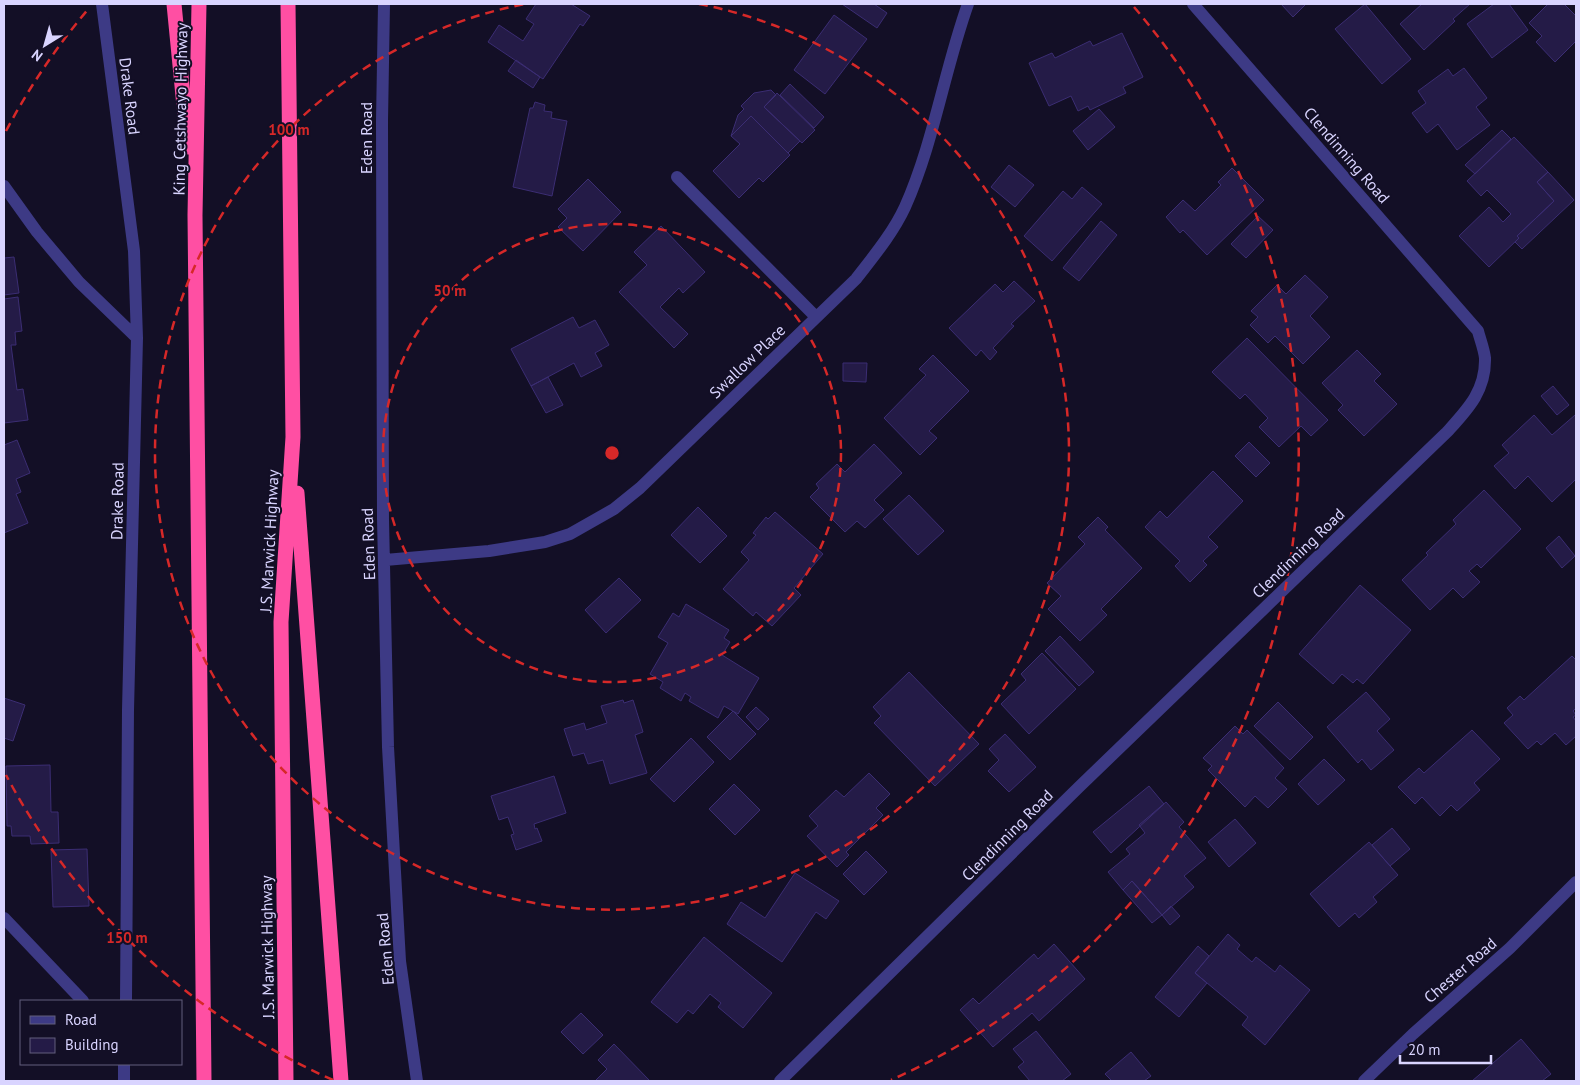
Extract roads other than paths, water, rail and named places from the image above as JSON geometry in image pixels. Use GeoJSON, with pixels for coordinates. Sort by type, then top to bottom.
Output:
{"type":"FeatureCollection","features":[{"type":"Feature","properties":{"kind":"highway"},"geometry":{"type":"LineString","coordinates":[[174,4],[195,215],[204,1081]]}},
{"type":"Feature","properties":{"kind":"highway","name":"King Cetshwayo Highway"},"geometry":{"type":"LineString","coordinates":[[195,215],[199,4]]}},
{"type":"Feature","properties":{"kind":"highway","name":"J.S. Marwick Highway"},"geometry":{"type":"LineString","coordinates":[[286,1081],[281,622],[292,436],[288,4]]}},
{"type":"Feature","properties":{"kind":"highway"},"geometry":{"type":"LineString","coordinates":[[292,436],[341,1081]]}},
{"type":"Feature","properties":{"kind":"street","name":"Drake Road"},"geometry":{"type":"LineString","coordinates":[[102,4],[134,251],[138,338],[128,710],[126,1000]]}},
{"type":"Feature","properties":{"kind":"street","name":"Eden Road"},"geometry":{"type":"LineString","coordinates":[[384,4],[382,131],[383,519],[388,747],[400,961],[414,1065],[418,1081]]}},
{"type":"Feature","properties":{"kind":"street","name":"Swallow Place"},"geometry":{"type":"LineString","coordinates":[[385,560],[489,552],[545,542],[570,534],[614,509],[640,488],[856,279],[880,247],[904,208],[925,153],[968,4]]}},
{"type":"Feature","properties":{"kind":"street","name":"Clendinning Road"},"geometry":{"type":"LineString","coordinates":[[780,1081],[1079,787],[1446,432],[1471,406],[1483,378],[1485,357],[1478,331],[1194,4]]}},
{"type":"Feature","properties":{"kind":"street"},"geometry":{"type":"LineString","coordinates":[[676,177],[816,317]]}},
{"type":"Feature","properties":{"kind":"street"},"geometry":{"type":"LineString","coordinates":[[4,186],[37,232],[79,282],[138,338]]}},
{"type":"Feature","properties":{"kind":"street","name":"Chester Road"},"geometry":{"type":"LineString","coordinates":[[1364,1081],[1413,1034],[1510,948],[1576,882]]}},
{"type":"Feature","properties":{"kind":"street"},"geometry":{"type":"LineString","coordinates":[[4,918],[82,1000]]}},
{"type":"Feature","properties":{"kind":"street"},"geometry":{"type":"LineString","coordinates":[[124,1065],[124,1081]]}}]}
